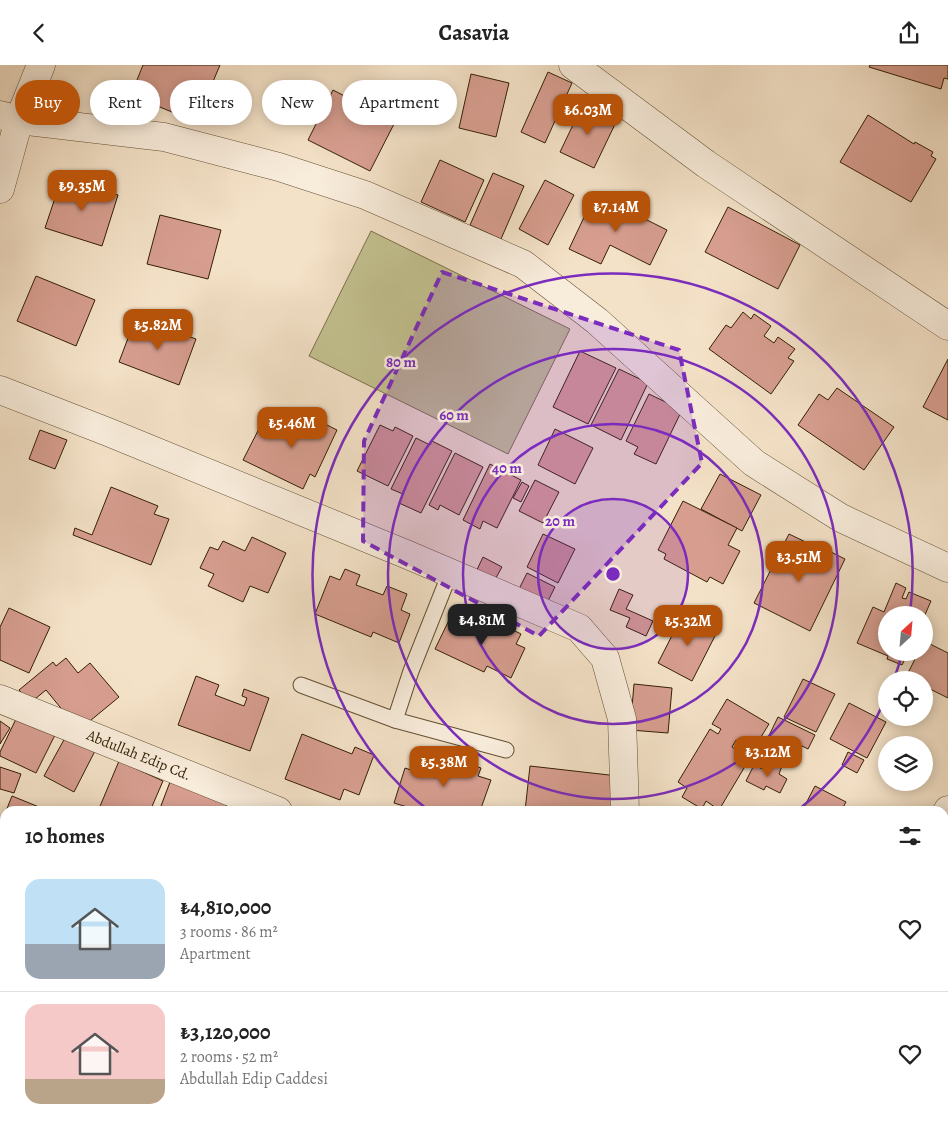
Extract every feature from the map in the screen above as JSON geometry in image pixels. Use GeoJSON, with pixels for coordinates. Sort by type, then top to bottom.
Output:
{"type":"FeatureCollection","features":[{"type":"Feature","properties":{"kind":"street"},"geometry":{"type":"LineString","coordinates":[[0,189],[9,117],[41,65]]}},
{"type":"Feature","properties":{"kind":"street"},"geometry":{"type":"LineString","coordinates":[[573,65],[706,164],[948,326]]}},
{"type":"Feature","properties":{"kind":"street"},"geometry":{"type":"LineString","coordinates":[[9,117],[164,137],[279,167],[365,195],[523,264],[598,321],[754,463],[842,518],[948,568]]}},
{"type":"Feature","properties":{"kind":"street"},"geometry":{"type":"LineString","coordinates":[[0,390],[108,432],[450,573],[578,629],[605,658],[622,719],[624,806]]}},
{"type":"Feature","properties":{"kind":"street","name":"Abdullah Edip Cd."},"geometry":{"type":"LineString","coordinates":[[0,699],[265,806]]}},
{"type":"Feature","properties":{"kind":"lane"},"geometry":{"type":"LineString","coordinates":[[395,720],[411,671],[450,573]]}},
{"type":"Feature","properties":{"kind":"lane"},"geometry":{"type":"LineString","coordinates":[[301,685],[395,720],[506,750]]}},
{"type":"Feature","properties":{"kind":"highlighted area"},"geometry":{"type":"Polygon","coordinates":[[[442,272],[679,350],[702,463],[539,636],[363,541],[364,441],[442,272]]]}},
{"type":"Feature","properties":{"kind":"shaded area"},"geometry":{"type":"Polygon","coordinates":[[[371,231],[570,329],[508,454],[309,356],[371,231]]]}},
{"type":"Feature","properties":{"kind":"building"},"geometry":{"type":"Polygon","coordinates":[[[143,65],[220,65],[214,80],[170,80],[170,111],[160,107],[160,80],[137,80],[143,65]]]}},
{"type":"Feature","properties":{"kind":"building"},"geometry":{"type":"Polygon","coordinates":[[[870,65],[948,65],[948,79],[944,78],[941,89],[869,67],[870,65]]]}},
{"type":"Feature","properties":{"kind":"building"},"geometry":{"type":"Polygon","coordinates":[[[548,72],[572,83],[545,143],[521,132],[548,72]]]}},
{"type":"Feature","properties":{"kind":"building"},"geometry":{"type":"Polygon","coordinates":[[[471,74],[509,83],[496,137],[459,128],[471,74]]]}},
{"type":"Feature","properties":{"kind":"building"},"geometry":{"type":"Polygon","coordinates":[[[333,90],[342,95],[342,125],[393,125],[370,171],[308,140],[316,125],[332,125],[333,90]]]}},
{"type":"Feature","properties":{"kind":"building"},"geometry":{"type":"Polygon","coordinates":[[[583,104],[617,120],[594,168],[560,152],[583,104]]]}},
{"type":"Feature","properties":{"kind":"building"},"geometry":{"type":"Polygon","coordinates":[[[868,115],[914,144],[915,142],[933,152],[931,156],[936,159],[911,202],[840,162],[868,115]]]}},
{"type":"Feature","properties":{"kind":"building"},"geometry":{"type":"Polygon","coordinates":[[[440,160],[484,180],[465,222],[421,202],[440,160]]]}},
{"type":"Feature","properties":{"kind":"building"},"geometry":{"type":"Polygon","coordinates":[[[493,173],[524,186],[501,239],[470,225],[493,173]]]}},
{"type":"Feature","properties":{"kind":"building"},"geometry":{"type":"Polygon","coordinates":[[[62,177],[118,195],[102,246],[45,228],[62,177]]]}},
{"type":"Feature","properties":{"kind":"building"},"geometry":{"type":"Polygon","coordinates":[[[545,180],[574,195],[548,245],[519,229],[545,180]]]}},
{"type":"Feature","properties":{"kind":"building"},"geometry":{"type":"Polygon","coordinates":[[[595,194],[667,230],[650,265],[610,245],[601,264],[569,249],[595,194]]]}},
{"type":"Feature","properties":{"kind":"building"},"geometry":{"type":"Polygon","coordinates":[[[728,207],[800,245],[778,289],[705,252],[728,207]]]}},
{"type":"Feature","properties":{"kind":"building"},"geometry":{"type":"Polygon","coordinates":[[[160,215],[221,230],[208,279],[147,264],[160,215]]]}},
{"type":"Feature","properties":{"kind":"building"},"geometry":{"type":"Polygon","coordinates":[[[36,276],[95,300],[76,346],[17,321],[36,276]]]}},
{"type":"Feature","properties":{"kind":"building"},"geometry":{"type":"Polygon","coordinates":[[[743,312],[751,319],[754,314],[771,326],[764,336],[774,343],[778,337],[795,349],[788,358],[794,361],[771,394],[709,349],[726,325],[731,328],[743,312]]]}},
{"type":"Feature","properties":{"kind":"building"},"geometry":{"type":"Polygon","coordinates":[[[136,317],[196,339],[179,385],[119,362],[136,317]]]}},
{"type":"Feature","properties":{"kind":"building"},"geometry":{"type":"Polygon","coordinates":[[[580,351],[616,368],[588,424],[553,407],[580,351]]]}},
{"type":"Feature","properties":{"kind":"building"},"geometry":{"type":"Polygon","coordinates":[[[948,359],[948,420],[923,407],[948,359]]]}},
{"type":"Feature","properties":{"kind":"building"},"geometry":{"type":"Polygon","coordinates":[[[619,369],[648,383],[621,440],[591,425],[619,369]]]}},
{"type":"Feature","properties":{"kind":"building"},"geometry":{"type":"Polygon","coordinates":[[[837,388],[894,427],[864,470],[798,425],[819,394],[828,400],[837,388]]]}},
{"type":"Feature","properties":{"kind":"building"},"geometry":{"type":"Polygon","coordinates":[[[649,394],[682,410],[656,464],[634,454],[638,447],[626,441],[649,394]]]}},
{"type":"Feature","properties":{"kind":"building"},"geometry":{"type":"Polygon","coordinates":[[[297,410],[337,430],[315,477],[310,474],[303,489],[243,460],[263,421],[286,432],[297,410]]]}},
{"type":"Feature","properties":{"kind":"building"},"geometry":{"type":"Polygon","coordinates":[[[380,425],[393,431],[395,427],[413,436],[388,486],[357,471],[380,425]]]}},
{"type":"Feature","properties":{"kind":"building"},"geometry":{"type":"Polygon","coordinates":[[[555,429],[593,448],[575,484],[538,465],[555,429]]]}},
{"type":"Feature","properties":{"kind":"building"},"geometry":{"type":"Polygon","coordinates":[[[40,430],[67,440],[55,469],[29,459],[40,430]]]}},
{"type":"Feature","properties":{"kind":"building"},"geometry":{"type":"Polygon","coordinates":[[[416,438],[430,445],[432,441],[452,451],[421,513],[399,503],[403,494],[391,489],[416,438]]]}},
{"type":"Feature","properties":{"kind":"building"},"geometry":{"type":"Polygon","coordinates":[[[455,453],[483,467],[459,515],[440,505],[438,510],[429,505],[455,453]]]}},
{"type":"Feature","properties":{"kind":"building"},"geometry":{"type":"Polygon","coordinates":[[[490,464],[521,480],[497,528],[483,521],[480,529],[463,520],[490,464]]]}},
{"type":"Feature","properties":{"kind":"building"},"geometry":{"type":"Polygon","coordinates":[[[720,474],[761,495],[742,531],[701,509],[720,474]]]}},
{"type":"Feature","properties":{"kind":"building"},"geometry":{"type":"Polygon","coordinates":[[[535,480],[559,492],[543,523],[519,511],[535,480]]]}},
{"type":"Feature","properties":{"kind":"building"},"geometry":{"type":"Polygon","coordinates":[[[522,482],[529,486],[521,502],[513,498],[522,482]]]}},
{"type":"Feature","properties":{"kind":"building"},"geometry":{"type":"Polygon","coordinates":[[[111,487],[158,506],[154,514],[169,519],[151,565],[73,535],[75,528],[92,535],[111,487]]]}},
{"type":"Feature","properties":{"kind":"building"},"geometry":{"type":"Polygon","coordinates":[[[683,501],[737,528],[728,545],[740,551],[723,584],[710,577],[707,582],[664,559],[666,554],[658,550],[683,501]]]}},
{"type":"Feature","properties":{"kind":"building"},"geometry":{"type":"Polygon","coordinates":[[[543,534],[575,549],[558,583],[527,567],[543,534]]]}},
{"type":"Feature","properties":{"kind":"building"},"geometry":{"type":"Polygon","coordinates":[[[789,534],[818,548],[812,560],[806,557],[803,565],[814,570],[825,549],[845,559],[810,631],[754,603],[789,534]]]}},
{"type":"Feature","properties":{"kind":"building"},"geometry":{"type":"Polygon","coordinates":[[[252,537],[286,553],[268,593],[250,586],[243,602],[208,586],[214,574],[200,568],[210,547],[218,550],[223,541],[245,551],[252,537]]]}},
{"type":"Feature","properties":{"kind":"building"},"geometry":{"type":"Polygon","coordinates":[[[483,557],[502,567],[492,585],[474,576],[483,557]]]}},
{"type":"Feature","properties":{"kind":"building"},"geometry":{"type":"Polygon","coordinates":[[[345,569],[360,575],[356,585],[383,595],[387,586],[407,594],[401,610],[410,614],[399,643],[373,632],[371,637],[315,614],[330,576],[340,580],[345,569]]]}},
{"type":"Feature","properties":{"kind":"building"},"geometry":{"type":"Polygon","coordinates":[[[527,573],[555,587],[544,609],[516,595],[527,573]]]}},
{"type":"Feature","properties":{"kind":"building"},"geometry":{"type":"Polygon","coordinates":[[[896,583],[906,588],[902,598],[906,599],[909,592],[931,601],[929,606],[886,606],[896,583]]]}},
{"type":"Feature","properties":{"kind":"building"},"geometry":{"type":"Polygon","coordinates":[[[619,589],[633,595],[626,609],[653,621],[646,636],[626,627],[630,618],[610,610],[619,589]]]}},
{"type":"Feature","properties":{"kind":"building"},"geometry":{"type":"Polygon","coordinates":[[[873,607],[878,609],[878,652],[857,643],[873,607]]]}},
{"type":"Feature","properties":{"kind":"building"},"geometry":{"type":"Polygon","coordinates":[[[9,608],[50,627],[29,673],[0,660],[0,627],[9,608]]]}},
{"type":"Feature","properties":{"kind":"building"},"geometry":{"type":"Polygon","coordinates":[[[464,610],[475,615],[469,627],[481,633],[485,624],[500,631],[503,625],[521,634],[516,644],[525,648],[511,678],[487,666],[484,672],[435,649],[450,618],[458,622],[464,610]]]}},
{"type":"Feature","properties":{"kind":"building"},"geometry":{"type":"Polygon","coordinates":[[[683,614],[717,632],[692,681],[658,663],[683,614]]]}},
{"type":"Feature","properties":{"kind":"building"},"geometry":{"type":"Polygon","coordinates":[[[933,646],[948,653],[948,698],[933,690],[933,671],[909,671],[914,661],[933,661],[933,646]]]}},
{"type":"Feature","properties":{"kind":"building"},"geometry":{"type":"Polygon","coordinates":[[[66,658],[78,673],[90,663],[119,697],[79,730],[46,690],[30,703],[19,690],[53,662],[56,666],[66,658]]]}},
{"type":"Feature","properties":{"kind":"building"},"geometry":{"type":"Polygon","coordinates":[[[892,661],[904,661],[902,665],[892,661]]]}},
{"type":"Feature","properties":{"kind":"building"},"geometry":{"type":"Polygon","coordinates":[[[196,676],[219,685],[215,695],[244,706],[247,698],[242,696],[244,689],[269,698],[250,751],[178,725],[196,676]]]}},
{"type":"Feature","properties":{"kind":"building"},"geometry":{"type":"Polygon","coordinates":[[[803,679],[835,694],[816,732],[784,717],[803,679]]]}},
{"type":"Feature","properties":{"kind":"building"},"geometry":{"type":"Polygon","coordinates":[[[634,684],[672,688],[668,733],[630,730],[634,684]]]}},
{"type":"Feature","properties":{"kind":"building"},"geometry":{"type":"Polygon","coordinates":[[[727,699],[769,724],[753,750],[736,740],[732,747],[750,758],[721,806],[713,806],[706,801],[704,806],[697,806],[682,797],[687,788],[678,782],[710,729],[718,734],[721,729],[712,724],[727,699]]]}},
{"type":"Feature","properties":{"kind":"building"},"geometry":{"type":"Polygon","coordinates":[[[849,703],[878,718],[878,726],[884,726],[867,758],[830,739],[849,703]]]}},
{"type":"Feature","properties":{"kind":"building"},"geometry":{"type":"Polygon","coordinates":[[[17,717],[55,735],[36,773],[0,756],[0,752],[17,717]]]}},
{"type":"Feature","properties":{"kind":"building"},"geometry":{"type":"Polygon","coordinates":[[[778,717],[815,735],[808,749],[802,746],[792,767],[761,752],[778,717]]]}},
{"type":"Feature","properties":{"kind":"building"},"geometry":{"type":"Polygon","coordinates":[[[0,721],[10,728],[0,744],[0,721]]]}},
{"type":"Feature","properties":{"kind":"building"},"geometry":{"type":"Polygon","coordinates":[[[302,734],[352,754],[355,747],[374,755],[359,795],[344,789],[340,800],[285,779],[302,734]]]}},
{"type":"Feature","properties":{"kind":"building"},"geometry":{"type":"Polygon","coordinates":[[[66,736],[95,751],[74,792],[44,776],[66,736]]]}},
{"type":"Feature","properties":{"kind":"building"},"geometry":{"type":"Polygon","coordinates":[[[848,752],[864,760],[857,773],[842,765],[848,752]]]}},
{"type":"Feature","properties":{"kind":"building"},"geometry":{"type":"Polygon","coordinates":[[[442,755],[481,768],[478,776],[491,780],[482,806],[404,806],[394,803],[405,768],[435,778],[442,755]]]}},
{"type":"Feature","properties":{"kind":"building"},"geometry":{"type":"Polygon","coordinates":[[[119,761],[163,781],[152,806],[100,806],[119,761]]]}},
{"type":"Feature","properties":{"kind":"building"},"geometry":{"type":"Polygon","coordinates":[[[772,761],[782,766],[779,774],[787,779],[780,793],[766,786],[764,790],[746,781],[754,765],[767,771],[772,761]]]}},
{"type":"Feature","properties":{"kind":"building"},"geometry":{"type":"Polygon","coordinates":[[[530,766],[618,776],[614,806],[526,806],[530,766]]]}},
{"type":"Feature","properties":{"kind":"building"},"geometry":{"type":"Polygon","coordinates":[[[0,767],[21,774],[14,793],[0,789],[0,767]]]}},
{"type":"Feature","properties":{"kind":"building"},"geometry":{"type":"Polygon","coordinates":[[[170,782],[227,803],[226,806],[161,806],[170,782]]]}},
{"type":"Feature","properties":{"kind":"building"},"geometry":{"type":"Polygon","coordinates":[[[815,786],[846,802],[844,806],[805,806],[815,786]]]}},
{"type":"Feature","properties":{"kind":"building"},"geometry":{"type":"Polygon","coordinates":[[[12,796],[37,806],[8,806],[12,796]]]}}]}
